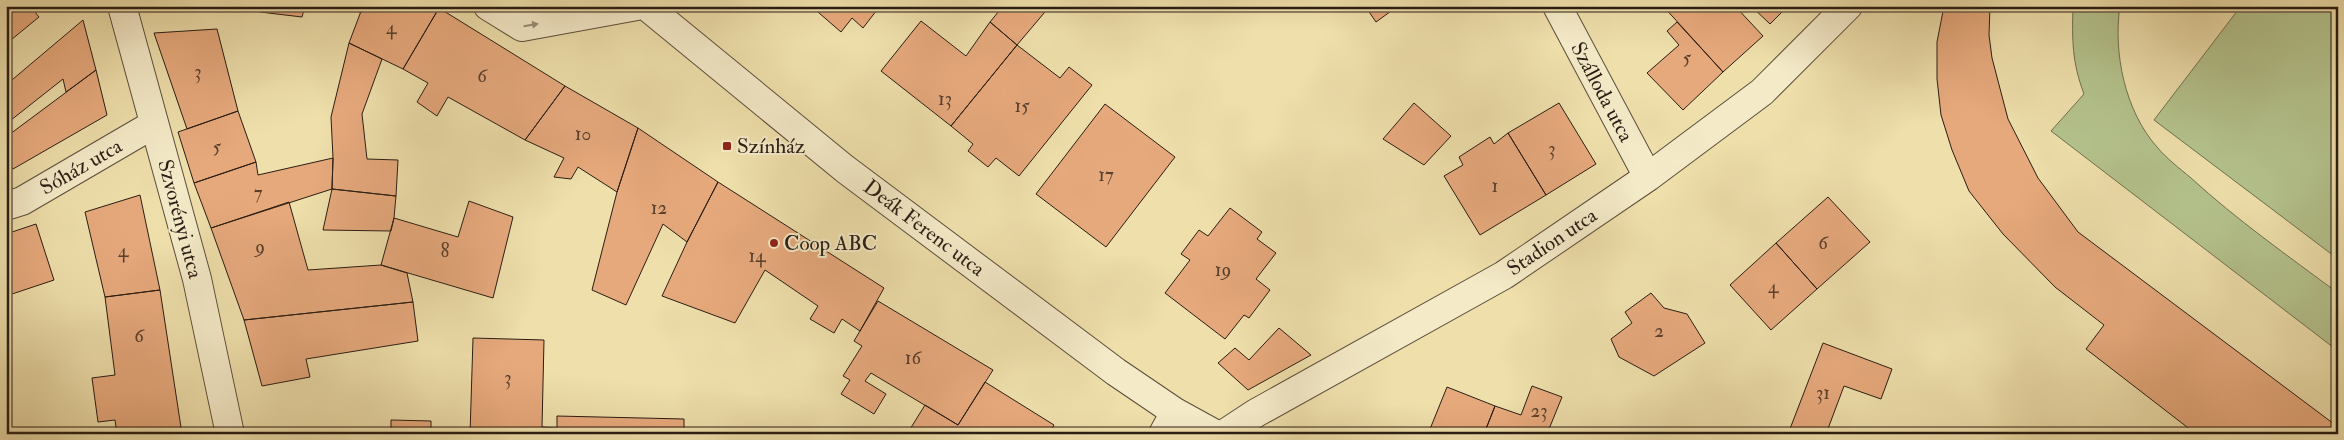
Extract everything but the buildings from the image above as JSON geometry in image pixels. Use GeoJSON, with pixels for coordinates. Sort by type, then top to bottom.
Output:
{"type":"FeatureCollection","features":[{"type":"Feature","properties":{"kind":"street","name":"Szvorényi utca"},"geometry":{"type":"LineString","coordinates":[[122,6],[197,279],[230,434]]}},
{"type":"Feature","properties":{"kind":"street"},"geometry":{"type":"LineString","coordinates":[[488,6],[522,27],[637,6]]}},
{"type":"Feature","properties":{"kind":"street","name":"Deák Ferenc utca"},"geometry":{"type":"LineString","coordinates":[[646,6],[845,169],[1116,372],[1169,423],[1215,434]]}},
{"type":"Feature","properties":{"kind":"street","name":"Szálloda utca"},"geometry":{"type":"LineString","coordinates":[[1557,6],[1648,177]]}},
{"type":"Feature","properties":{"kind":"street","name":"Stadion utca"},"geometry":{"type":"LineString","coordinates":[[1224,434],[1256,413],[1504,275],[1648,177],[1762,92],[1848,6]]}},
{"type":"Feature","properties":{"kind":"street","name":"Sóház utca"},"geometry":{"type":"LineString","coordinates":[[6,206],[22,201],[154,124]]}},
{"type":"Feature","properties":{"kind":"green space"},"geometry":{"type":"Polygon","coordinates":[[[2073,6],[2120,6],[2118,43],[2120,62],[2129,99],[2146,133],[2169,159],[2226,208],[2338,293],[2338,351],[2051,131],[2084,94],[2077,72],[2074,51],[2073,6]]]}},
{"type":"Feature","properties":{"kind":"green space"},"geometry":{"type":"Polygon","coordinates":[[[2241,6],[2338,6],[2338,259],[2154,120],[2241,6]]]}},
{"type":"Feature","properties":{"kind":"place","name":"Színház"},"geometry":{"type":"Point","coordinates":[727,146]}},
{"type":"Feature","properties":{"kind":"place","name":"Coop ABC"},"geometry":{"type":"Point","coordinates":[774,243]}}]}
